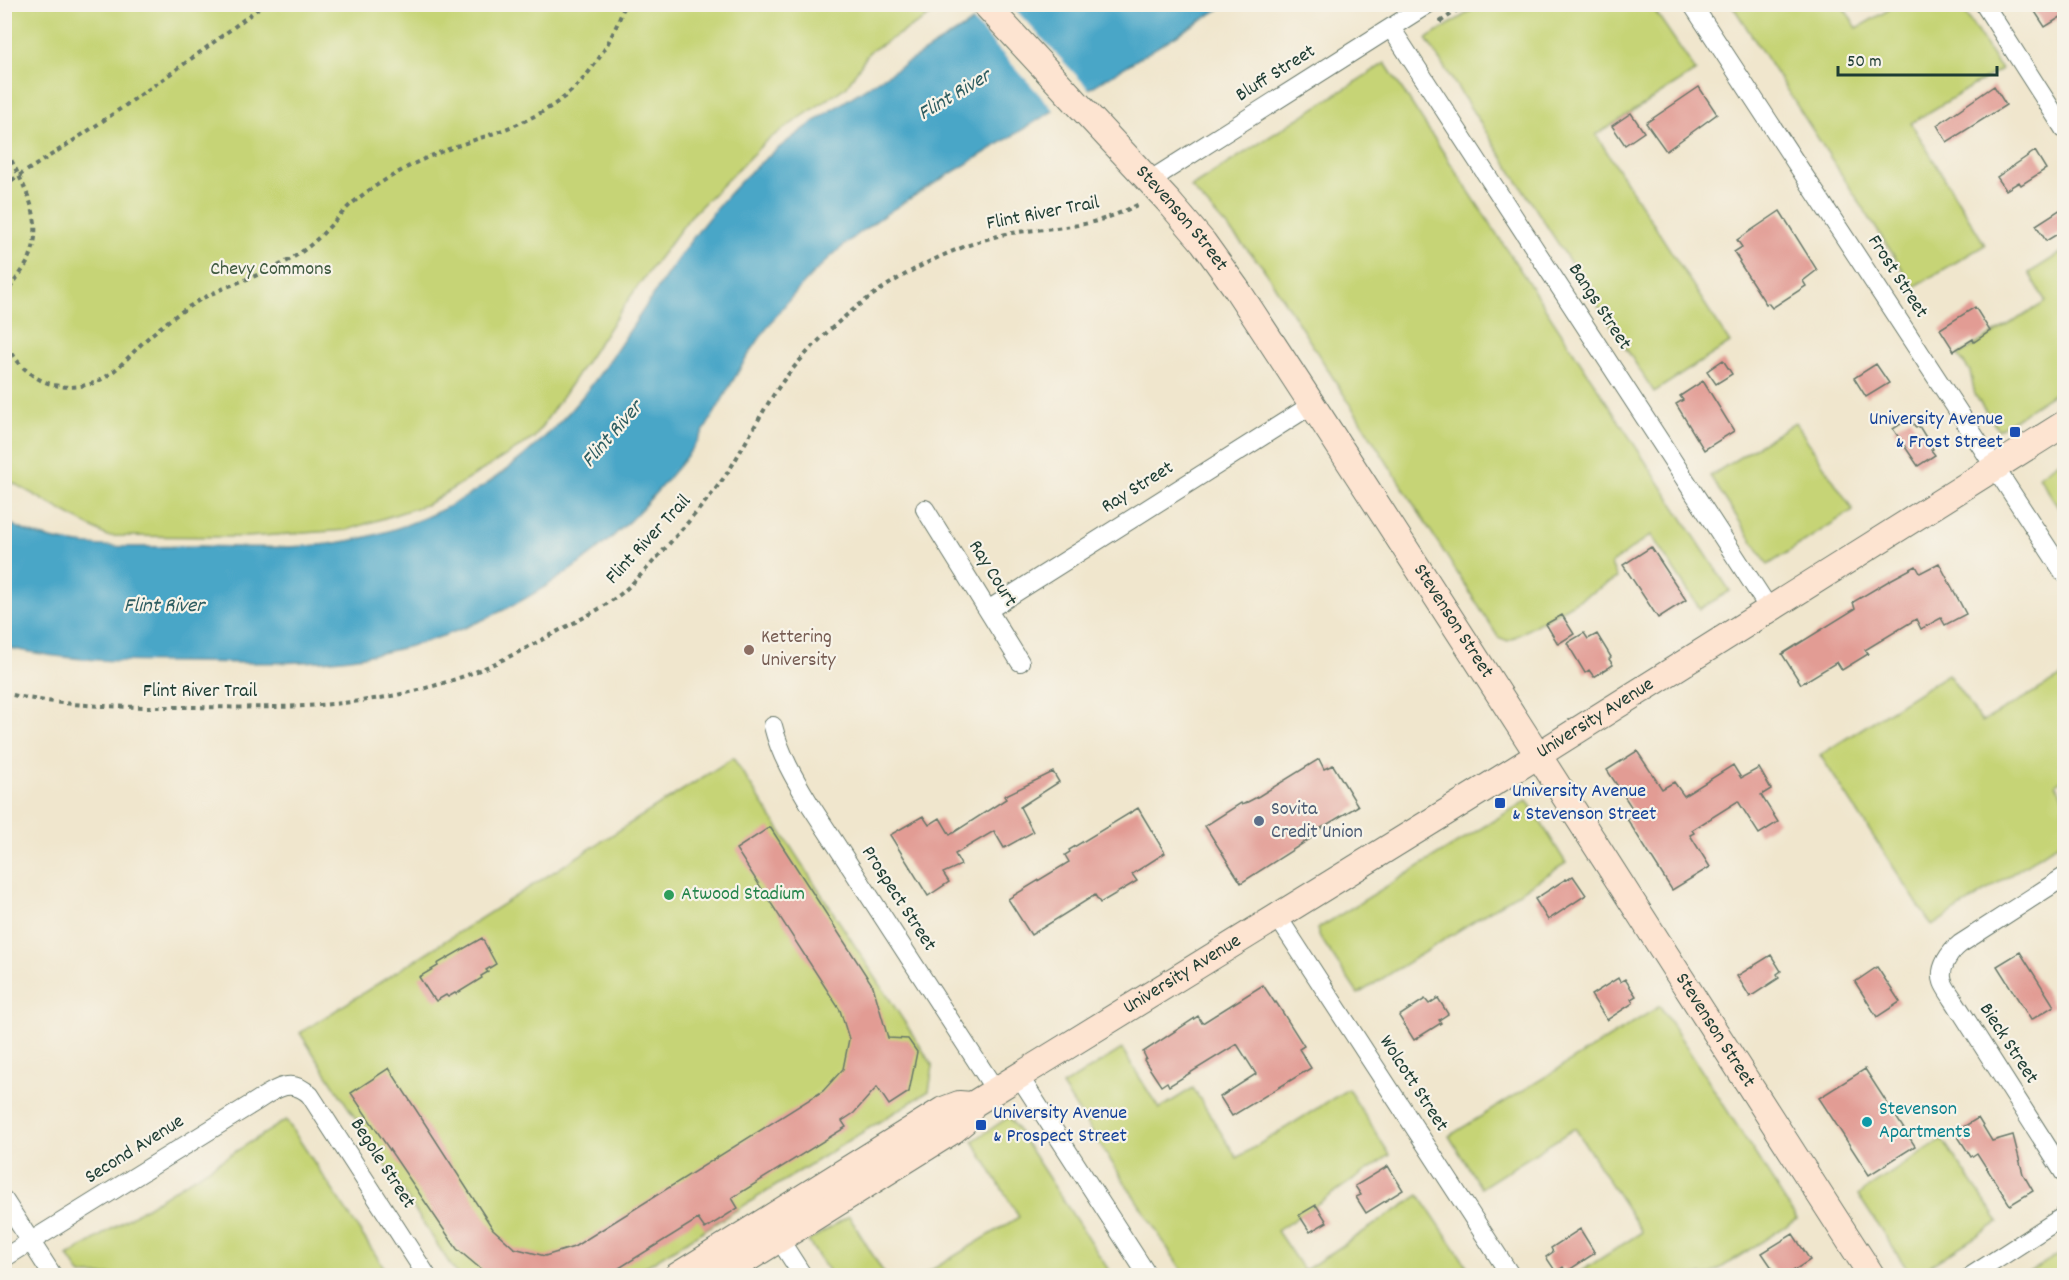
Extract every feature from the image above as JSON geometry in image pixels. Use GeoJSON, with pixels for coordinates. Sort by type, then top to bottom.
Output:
{"type":"FeatureCollection","features":[{"type":"Feature","properties":{"kind":"street","name":"Stevenson Street"},"geometry":{"type":"LineString","coordinates":[[985,4],[1110,140],[1148,190],[1185,221],[1224,270],[1313,404],[1872,1275]]}},
{"type":"Feature","properties":{"kind":"street","name":"Bluff Street"},"geometry":{"type":"LineString","coordinates":[[1148,190],[1428,4]]}},
{"type":"Feature","properties":{"kind":"street","name":"Frost Street"},"geometry":{"type":"LineString","coordinates":[[1692,4],[2064,573]]}},
{"type":"Feature","properties":{"kind":"street"},"geometry":{"type":"LineString","coordinates":[[1984,4],[2064,129]]}},
{"type":"Feature","properties":{"kind":"street","name":"Bangs Street"},"geometry":{"type":"LineString","coordinates":[[1391,28],[1770,610]]}},
{"type":"Feature","properties":{"kind":"street","name":"Ray Street"},"geometry":{"type":"LineString","coordinates":[[988,610],[1313,404]]}},
{"type":"Feature","properties":{"kind":"street","name":"University Avenue"},"geometry":{"type":"LineString","coordinates":[[720,1275],[773,1229],[943,1110],[959,1104],[972,1105],[996,1091],[1770,610],[2064,424]]}},
{"type":"Feature","properties":{"kind":"street","name":"Ray Court"},"geometry":{"type":"LineString","coordinates":[[925,509],[1020,662]]}},
{"type":"Feature","properties":{"kind":"street","name":"Prospect Street"},"geometry":{"type":"LineString","coordinates":[[773,726],[787,766],[809,803],[996,1091]]}},
{"type":"Feature","properties":{"kind":"street","name":"Bieck Street"},"geometry":{"type":"LineString","coordinates":[[2064,877],[1960,944],[1951,952],[1944,966],[1942,979],[2064,1173]]}},
{"type":"Feature","properties":{"kind":"street","name":"Wolcott Street"},"geometry":{"type":"LineString","coordinates":[[1278,916],[1511,1275]]}},
{"type":"Feature","properties":{"kind":"street"},"geometry":{"type":"LineString","coordinates":[[1019,1076],[1148,1275]]}},
{"type":"Feature","properties":{"kind":"street","name":"Second Avenue"},"geometry":{"type":"LineString","coordinates":[[4,1258],[255,1102],[280,1088],[292,1086]]}},
{"type":"Feature","properties":{"kind":"street","name":"Begole Street"},"geometry":{"type":"LineString","coordinates":[[292,1086],[303,1089],[314,1102],[427,1275]]}},
{"type":"Feature","properties":{"kind":"street"},"geometry":{"type":"LineString","coordinates":[[4,1200],[53,1275]]}},
{"type":"Feature","properties":{"kind":"street"},"geometry":{"type":"LineString","coordinates":[[1971,1275],[2064,1216]]}},
{"type":"Feature","properties":{"kind":"street","name":"University Avenue"},"geometry":{"type":"LineString","coordinates":[[677,1275],[773,1229]]}},
{"type":"Feature","properties":{"kind":"street"},"geometry":{"type":"LineString","coordinates":[[773,1229],[803,1275]]}},
{"type":"Feature","properties":{"kind":"path"},"geometry":{"type":"LineString","coordinates":[[4,185],[101,124],[191,60],[264,4]]}},
{"type":"Feature","properties":{"kind":"path"},"geometry":{"type":"LineString","coordinates":[[4,337],[22,367],[41,381],[70,387],[99,381],[112,372],[160,327],[192,305],[219,290],[279,266],[299,254],[317,241],[351,205],[384,181],[442,151],[517,126],[555,103],[572,90],[598,60],[615,30],[625,4]]}},
{"type":"Feature","properties":{"kind":"path"},"geometry":{"type":"LineString","coordinates":[[4,144],[30,197],[36,226],[30,256],[4,301]]}},
{"type":"Feature","properties":{"kind":"path","name":"Flint River Trail"},"geometry":{"type":"LineString","coordinates":[[4,693],[53,702],[112,706],[313,706],[399,695],[443,683],[491,665],[585,618],[615,598],[640,574],[684,527],[720,482],[789,373],[828,332],[876,293],[918,268],[977,243],[1020,232],[1085,224],[1125,211],[1148,190]]}},
{"type":"Feature","properties":{"kind":"green space","name":"Chevy Commons"},"geometry":{"type":"Polygon","coordinates":[[[5,4],[948,5],[869,52],[847,86],[766,141],[690,217],[635,290],[534,438],[428,504],[347,530],[247,537],[107,536],[5,477],[5,4]]]}},
{"type":"Feature","properties":{"kind":"green space"},"geometry":{"type":"Polygon","coordinates":[[[1480,5],[1651,5],[1696,71],[1596,135],[1730,343],[1654,392],[1426,39],[1480,5]]]}},
{"type":"Feature","properties":{"kind":"green space"},"geometry":{"type":"Polygon","coordinates":[[[1732,5],[1842,5],[1857,28],[1897,5],[1960,5],[2001,69],[1911,123],[1985,245],[1914,287],[1732,5]]]}},
{"type":"Feature","properties":{"kind":"green space"},"geometry":{"type":"Polygon","coordinates":[[[1385,63],[1730,591],[1700,609],[1651,535],[1611,564],[1617,578],[1508,641],[1498,637],[1262,266],[1191,187],[1385,63]]]}},
{"type":"Feature","properties":{"kind":"green space"},"geometry":{"type":"Polygon","coordinates":[[[2064,251],[2064,387],[1998,430],[1975,395],[1970,371],[1958,355],[2046,302],[2029,273],[2064,251]]]}},
{"type":"Feature","properties":{"kind":"green space"},"geometry":{"type":"Polygon","coordinates":[[[1795,422],[1853,510],[1768,565],[1710,476],[1795,422]]]}},
{"type":"Feature","properties":{"kind":"green space"},"geometry":{"type":"Polygon","coordinates":[[[2064,459],[2064,517],[2039,476],[2064,459]]]}},
{"type":"Feature","properties":{"kind":"green space"},"geometry":{"type":"Polygon","coordinates":[[[1948,674],[1982,722],[2064,675],[2064,778],[2056,784],[2064,799],[2064,840],[1932,926],[1820,755],[1948,674]]]}},
{"type":"Feature","properties":{"kind":"green space","name":"Atwood Stadium"},"geometry":{"type":"Polygon","coordinates":[[[733,758],[933,1066],[929,1091],[632,1275],[457,1275],[300,1033],[733,758]]]}},
{"type":"Feature","properties":{"kind":"green space"},"geometry":{"type":"Polygon","coordinates":[[[1527,800],[1566,863],[1358,994],[1317,929],[1527,800]]]}},
{"type":"Feature","properties":{"kind":"green space"},"geometry":{"type":"Polygon","coordinates":[[[1660,1006],[1797,1219],[1710,1275],[1575,1275],[1642,1232],[1575,1128],[1481,1188],[1449,1136],[1660,1006]]]}},
{"type":"Feature","properties":{"kind":"green space"},"geometry":{"type":"Polygon","coordinates":[[[1122,1049],[1159,1109],[1193,1088],[1237,1158],[1348,1089],[1390,1155],[1277,1231],[1304,1271],[1419,1195],[1473,1275],[1185,1275],[1062,1086],[1122,1049]]]}},
{"type":"Feature","properties":{"kind":"green space"},"geometry":{"type":"Polygon","coordinates":[[[1009,1117],[1112,1275],[923,1275],[1019,1217],[973,1141],[1009,1117]]]}},
{"type":"Feature","properties":{"kind":"green space"},"geometry":{"type":"Polygon","coordinates":[[[286,1120],[389,1275],[81,1275],[68,1256],[286,1120]]]}},
{"type":"Feature","properties":{"kind":"green space"},"geometry":{"type":"Polygon","coordinates":[[[1942,1139],[1999,1222],[1915,1275],[1911,1275],[1858,1195],[1942,1139]]]}},
{"type":"Feature","properties":{"kind":"green space"},"geometry":{"type":"Polygon","coordinates":[[[849,1216],[885,1275],[831,1275],[808,1241],[849,1216]]]}},
{"type":"Feature","properties":{"kind":"green space"},"geometry":{"type":"Polygon","coordinates":[[[2064,1251],[2064,1275],[2024,1275],[2064,1251]]]}},
{"type":"Feature","properties":{"kind":"water","name":"Flint River"},"geometry":{"type":"Polygon","coordinates":[[[1001,5],[1226,5],[912,197],[835,253],[789,300],[758,340],[700,438],[676,469],[630,520],[598,549],[563,575],[487,618],[447,634],[406,647],[343,659],[280,663],[123,661],[52,656],[5,647],[4,520],[25,531],[48,538],[99,546],[313,546],[371,536],[412,523],[450,506],[486,484],[520,459],[552,430],[581,398],[607,364],[688,244],[724,199],[759,164],[825,114],[1001,5]]]}},
{"type":"Feature","properties":{"kind":"pier"},"geometry":{"type":"Polygon","coordinates":[[[995,4],[1011,5],[1091,91],[1056,113],[971,19],[995,4]]]}},
{"type":"Feature","properties":{"kind":"building"},"geometry":{"type":"Polygon","coordinates":[[[2030,4],[2064,4],[2064,15],[2045,27],[2030,4]]]}},
{"type":"Feature","properties":{"kind":"building"},"geometry":{"type":"Polygon","coordinates":[[[1994,86],[2006,105],[1947,142],[1937,125],[1994,86]]]}},
{"type":"Feature","properties":{"kind":"building"},"geometry":{"type":"Polygon","coordinates":[[[1699,87],[1717,114],[1666,151],[1646,123],[1699,87]]]}},
{"type":"Feature","properties":{"kind":"building"},"geometry":{"type":"Polygon","coordinates":[[[1631,113],[1644,132],[1625,145],[1612,126],[1631,113]]]}},
{"type":"Feature","properties":{"kind":"building"},"geometry":{"type":"Polygon","coordinates":[[[2035,151],[2046,169],[2021,185],[2019,182],[2006,190],[1997,177],[2035,151]]]}},
{"type":"Feature","properties":{"kind":"building"},"geometry":{"type":"Polygon","coordinates":[[[2064,207],[2064,230],[2046,241],[2036,225],[2064,207]]]}},
{"type":"Feature","properties":{"kind":"building"},"geometry":{"type":"Polygon","coordinates":[[[1780,211],[1817,270],[1803,281],[1806,286],[1772,308],[1768,303],[1766,304],[1734,252],[1742,247],[1737,240],[1780,211]]]}},
{"type":"Feature","properties":{"kind":"building"},"geometry":{"type":"Polygon","coordinates":[[[1975,307],[1990,331],[1974,342],[1973,339],[1954,351],[1940,329],[1975,307]]]}},
{"type":"Feature","properties":{"kind":"building"},"geometry":{"type":"Polygon","coordinates":[[[1723,360],[1732,374],[1716,384],[1707,371],[1723,360]]]}},
{"type":"Feature","properties":{"kind":"building"},"geometry":{"type":"Polygon","coordinates":[[[1876,364],[1889,383],[1866,397],[1854,378],[1876,364]]]}},
{"type":"Feature","properties":{"kind":"building"},"geometry":{"type":"Polygon","coordinates":[[[1703,381],[1734,431],[1704,450],[1676,404],[1683,400],[1680,396],[1703,381]]]}},
{"type":"Feature","properties":{"kind":"building"},"geometry":{"type":"Polygon","coordinates":[[[1910,418],[1916,428],[1919,426],[1935,455],[1918,466],[1893,429],[1910,418]]]}},
{"type":"Feature","properties":{"kind":"building"},"geometry":{"type":"Polygon","coordinates":[[[1651,547],[1686,600],[1658,618],[1623,565],[1651,547]]]}},
{"type":"Feature","properties":{"kind":"building"},"geometry":{"type":"Polygon","coordinates":[[[1939,563],[1966,614],[1945,625],[1941,618],[1921,629],[1916,619],[1865,650],[1868,654],[1842,670],[1837,662],[1801,684],[1782,654],[1855,609],[1853,602],[1892,579],[1916,566],[1920,573],[1939,563]]]}},
{"type":"Feature","properties":{"kind":"building"},"geometry":{"type":"Polygon","coordinates":[[[1562,615],[1574,634],[1558,644],[1546,624],[1562,615]]]}},
{"type":"Feature","properties":{"kind":"building"},"geometry":{"type":"Polygon","coordinates":[[[1584,633],[1588,639],[1597,634],[1611,657],[1609,659],[1613,665],[1594,677],[1589,670],[1585,673],[1567,643],[1584,633]]]}},
{"type":"Feature","properties":{"kind":"building"},"geometry":{"type":"Polygon","coordinates":[[[1637,751],[1662,789],[1674,782],[1684,796],[1733,765],[1741,778],[1759,768],[1771,789],[1761,795],[1778,822],[1759,834],[1738,801],[1692,830],[1694,833],[1690,835],[1710,867],[1672,890],[1627,819],[1636,814],[1607,770],[1637,751]]]}},
{"type":"Feature","properties":{"kind":"building","name":"Sovita Credit Union"},"geometry":{"type":"Polygon","coordinates":[[[1319,759],[1324,769],[1333,765],[1358,806],[1311,834],[1313,837],[1241,883],[1205,826],[1319,759]]]}},
{"type":"Feature","properties":{"kind":"building"},"geometry":{"type":"Polygon","coordinates":[[[1053,772],[1059,782],[1020,807],[1033,832],[1004,848],[994,831],[955,854],[961,865],[943,873],[949,882],[928,896],[890,835],[923,816],[929,825],[940,818],[950,835],[1006,799],[1004,796],[1053,772]]]}},
{"type":"Feature","properties":{"kind":"building"},"geometry":{"type":"Polygon","coordinates":[[[1138,808],[1165,853],[1132,874],[1137,881],[1100,903],[1095,895],[1031,935],[1008,899],[1069,862],[1065,855],[1070,852],[1069,850],[1138,808]]]}},
{"type":"Feature","properties":{"kind":"building"},"geometry":{"type":"Polygon","coordinates":[[[770,827],[873,986],[888,1038],[908,1039],[917,1052],[909,1092],[889,1105],[877,1087],[854,1113],[842,1121],[846,1127],[732,1198],[738,1208],[705,1229],[698,1219],[608,1275],[488,1275],[457,1249],[351,1093],[389,1068],[493,1229],[514,1248],[545,1256],[574,1247],[823,1091],[843,1069],[849,1039],[840,1010],[736,849],[770,827]]]}},
{"type":"Feature","properties":{"kind":"building"},"geometry":{"type":"Polygon","coordinates":[[[1573,876],[1586,895],[1548,920],[1535,899],[1573,876]]]}},
{"type":"Feature","properties":{"kind":"building"},"geometry":{"type":"Polygon","coordinates":[[[482,938],[496,964],[486,970],[488,972],[481,976],[482,978],[456,994],[448,997],[446,995],[436,1001],[419,977],[482,938]]]}},
{"type":"Feature","properties":{"kind":"building"},"geometry":{"type":"Polygon","coordinates":[[[2020,952],[2054,1006],[2031,1020],[1997,966],[2020,952]]]}},
{"type":"Feature","properties":{"kind":"building"},"geometry":{"type":"Polygon","coordinates":[[[1771,955],[1781,971],[1777,974],[1779,978],[1750,997],[1737,976],[1771,955]]]}},
{"type":"Feature","properties":{"kind":"building"},"geometry":{"type":"Polygon","coordinates":[[[1877,967],[1900,1002],[1877,1017],[1855,982],[1877,967]]]}},
{"type":"Feature","properties":{"kind":"building"},"geometry":{"type":"Polygon","coordinates":[[[1618,978],[1620,982],[1625,979],[1636,996],[1631,999],[1633,1003],[1607,1020],[1591,995],[1618,978]]]}},
{"type":"Feature","properties":{"kind":"building"},"geometry":{"type":"Polygon","coordinates":[[[1263,985],[1304,1046],[1299,1049],[1311,1068],[1232,1116],[1220,1097],[1256,1074],[1237,1044],[1169,1086],[1167,1082],[1161,1086],[1144,1060],[1146,1058],[1143,1052],[1198,1016],[1202,1023],[1263,985]]]}},
{"type":"Feature","properties":{"kind":"building"},"geometry":{"type":"Polygon","coordinates":[[[1438,998],[1448,1014],[1439,1020],[1441,1023],[1414,1040],[1399,1016],[1425,999],[1429,1004],[1438,998]]]}},
{"type":"Feature","properties":{"kind":"building","name":"Stevenson Apartments"},"geometry":{"type":"Polygon","coordinates":[[[1865,1069],[1915,1146],[1869,1175],[1819,1098],[1865,1069]]]}},
{"type":"Feature","properties":{"kind":"building"},"geometry":{"type":"Polygon","coordinates":[[[1978,1118],[1992,1141],[2013,1135],[2023,1174],[2033,1191],[2010,1205],[1977,1153],[1971,1157],[1955,1132],[1978,1118]]]}},
{"type":"Feature","properties":{"kind":"building"},"geometry":{"type":"Polygon","coordinates":[[[1388,1166],[1403,1190],[1366,1213],[1356,1197],[1361,1195],[1355,1186],[1388,1166]]]}},
{"type":"Feature","properties":{"kind":"building"},"geometry":{"type":"Polygon","coordinates":[[[1316,1205],[1327,1222],[1310,1232],[1299,1215],[1316,1205]]]}},
{"type":"Feature","properties":{"kind":"building"},"geometry":{"type":"Polygon","coordinates":[[[1580,1229],[1595,1253],[1566,1272],[1563,1267],[1556,1272],[1546,1257],[1553,1252],[1551,1248],[1580,1229]]]}},
{"type":"Feature","properties":{"kind":"building"},"geometry":{"type":"Polygon","coordinates":[[[1793,1234],[1810,1260],[1787,1275],[1777,1275],[1762,1253],[1793,1234]]]}},
{"type":"Feature","properties":{"kind":"place","name":"University Avenue & Frost Street"},"geometry":{"type":"Point","coordinates":[2015,432]}},
{"type":"Feature","properties":{"kind":"place","name":"Kettering University"},"geometry":{"type":"Point","coordinates":[749,650]}},
{"type":"Feature","properties":{"kind":"place","name":"University Avenue & Stevenson Street"},"geometry":{"type":"Point","coordinates":[1500,803]}},
{"type":"Feature","properties":{"kind":"place","name":"Sovita Credit Union"},"geometry":{"type":"Point","coordinates":[1259,821]}},
{"type":"Feature","properties":{"kind":"place","name":"Atwood Stadium"},"geometry":{"type":"Point","coordinates":[669,895]}},
{"type":"Feature","properties":{"kind":"place","name":"Stevenson Apartments"},"geometry":{"type":"Point","coordinates":[1867,1122]}},
{"type":"Feature","properties":{"kind":"place","name":"University Avenue & Prospect Street"},"geometry":{"type":"Point","coordinates":[981,1125]}}]}
